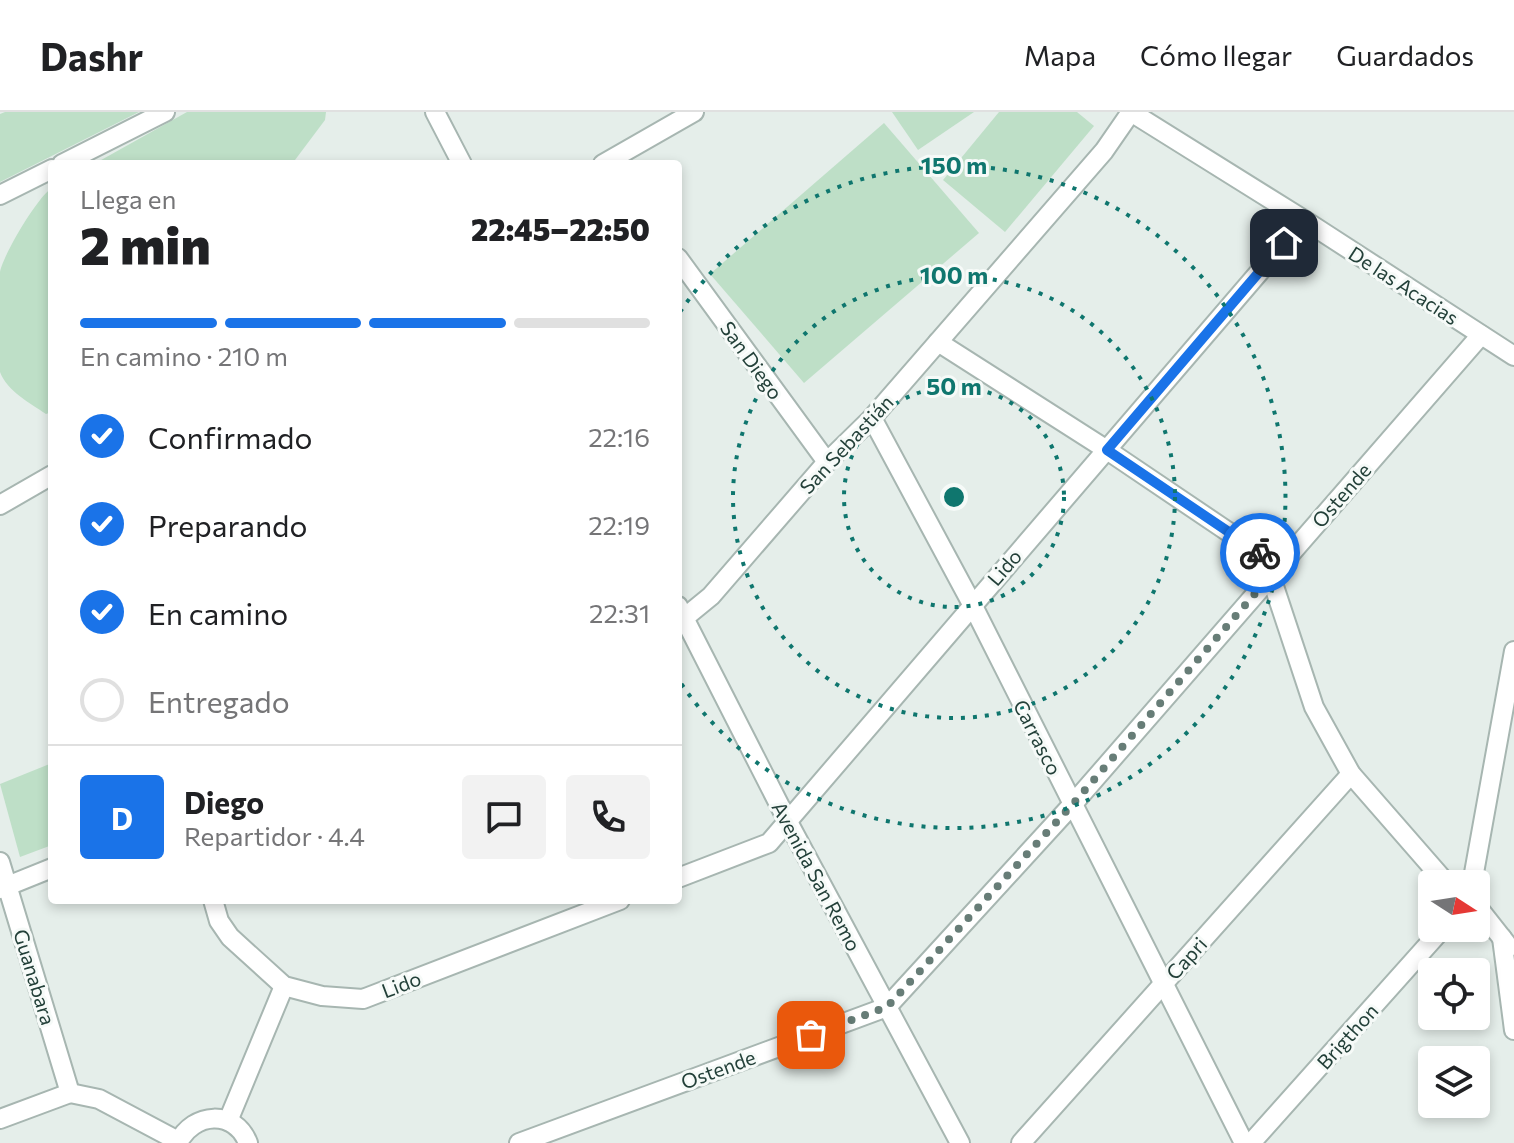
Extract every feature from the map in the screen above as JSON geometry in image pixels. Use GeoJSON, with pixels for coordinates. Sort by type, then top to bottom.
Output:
{"type":"FeatureCollection","features":[{"type":"Feature","properties":{"kind":"street"},"geometry":{"type":"LineString","coordinates":[[70,160],[165,112]]}},
{"type":"Feature","properties":{"kind":"street"},"geometry":{"type":"LineString","coordinates":[[435,112],[460,160]]}},
{"type":"Feature","properties":{"kind":"street"},"geometry":{"type":"LineString","coordinates":[[612,160],[694,112]]}},
{"type":"Feature","properties":{"kind":"street","name":"De las Acacias"},"geometry":{"type":"LineString","coordinates":[[1131,112],[1514,356]]}},
{"type":"Feature","properties":{"kind":"street","name":"San Sebastián"},"geometry":{"type":"LineString","coordinates":[[682,615],[711,596],[827,462],[872,418],[1104,151],[1131,112]]}},
{"type":"Feature","properties":{"kind":"street"},"geometry":{"type":"LineString","coordinates":[[0,195],[48,171]]}},
{"type":"Feature","properties":{"kind":"street","name":"Lido"},"geometry":{"type":"LineString","coordinates":[[682,876],[769,843],[1304,220]]}},
{"type":"Feature","properties":{"kind":"street","name":"San Diego"},"geometry":{"type":"LineString","coordinates":[[682,263],[827,462]]}},
{"type":"Feature","properties":{"kind":"street","name":"Ostende"},"geometry":{"type":"LineString","coordinates":[[519,1143],[887,1007],[1072,805],[1481,335]]}},
{"type":"Feature","properties":{"kind":"street"},"geometry":{"type":"LineString","coordinates":[[938,342],[1107,450],[1264,556],[1314,707],[1351,774],[1435,870]]}},
{"type":"Feature","properties":{"kind":"street","name":"Carrasco"},"geometry":{"type":"LineString","coordinates":[[872,418],[972,604],[1244,1143]]}},
{"type":"Feature","properties":{"kind":"street"},"geometry":{"type":"LineString","coordinates":[[0,505],[48,477]]}},
{"type":"Feature","properties":{"kind":"street","name":"Avenida San Remo"},"geometry":{"type":"LineString","coordinates":[[682,620],[960,1143]]}},
{"type":"Feature","properties":{"kind":"street"},"geometry":{"type":"LineString","coordinates":[[1475,870],[1514,651]]}},
{"type":"Feature","properties":{"kind":"street","name":"Capri"},"geometry":{"type":"LineString","coordinates":[[1021,1143],[1351,774]]}},
{"type":"Feature","properties":{"kind":"street","name":"Guanabara"},"geometry":{"type":"LineString","coordinates":[[0,862],[4,888],[70,1093]]}},
{"type":"Feature","properties":{"kind":"street"},"geometry":{"type":"LineString","coordinates":[[4,888],[48,870]]}},
{"type":"Feature","properties":{"kind":"street","name":"Lido"},"geometry":{"type":"LineString","coordinates":[[214,904],[219,921],[230,937],[284,986],[322,996],[363,999],[610,904]]}},
{"type":"Feature","properties":{"kind":"street"},"geometry":{"type":"LineString","coordinates":[[1490,923],[1508,946],[1514,1030]]}},
{"type":"Feature","properties":{"kind":"street","name":"Brigthon"},"geometry":{"type":"LineString","coordinates":[[1251,1143],[1430,942]]}},
{"type":"Feature","properties":{"kind":"street"},"geometry":{"type":"LineString","coordinates":[[228,1121],[284,986]]}},
{"type":"Feature","properties":{"kind":"street"},"geometry":{"type":"LineString","coordinates":[[0,1119],[70,1093],[99,1099],[178,1142],[194,1123],[217,1118],[238,1127],[248,1143]]}},
{"type":"Feature","properties":{"kind":"green space"},"geometry":{"type":"Polygon","coordinates":[[[139,112],[0,182],[0,114],[139,112]]]}},
{"type":"Feature","properties":{"kind":"green space"},"geometry":{"type":"Polygon","coordinates":[[[187,112],[326,112],[325,120],[295,160],[101,160],[187,112]]]}},
{"type":"Feature","properties":{"kind":"green space"},"geometry":{"type":"Polygon","coordinates":[[[892,112],[974,112],[918,150],[892,112]]]}},
{"type":"Feature","properties":{"kind":"green space"},"geometry":{"type":"Polygon","coordinates":[[[999,112],[1077,112],[1094,126],[1005,232],[943,180],[999,112]]]}},
{"type":"Feature","properties":{"kind":"green space"},"geometry":{"type":"Polygon","coordinates":[[[884,123],[979,233],[804,383],[710,274],[884,123]]]}},
{"type":"Feature","properties":{"kind":"green space"},"geometry":{"type":"Polygon","coordinates":[[[48,191],[46,414],[13,391],[0,372],[0,272],[22,227],[48,191]]]}},
{"type":"Feature","properties":{"kind":"green space"},"geometry":{"type":"Polygon","coordinates":[[[48,765],[48,846],[20,857],[0,784],[48,765]]]}},
{"type":"Feature","properties":{"kind":"way so far"},"geometry":{"type":"LineString","coordinates":[[811,1035],[887,1007],[1072,805],[1272,574],[1260,553]]}},
{"type":"Feature","properties":{"kind":"route"},"geometry":{"type":"LineString","coordinates":[[1260,553],[1107,450],[1284,243]]}}]}
